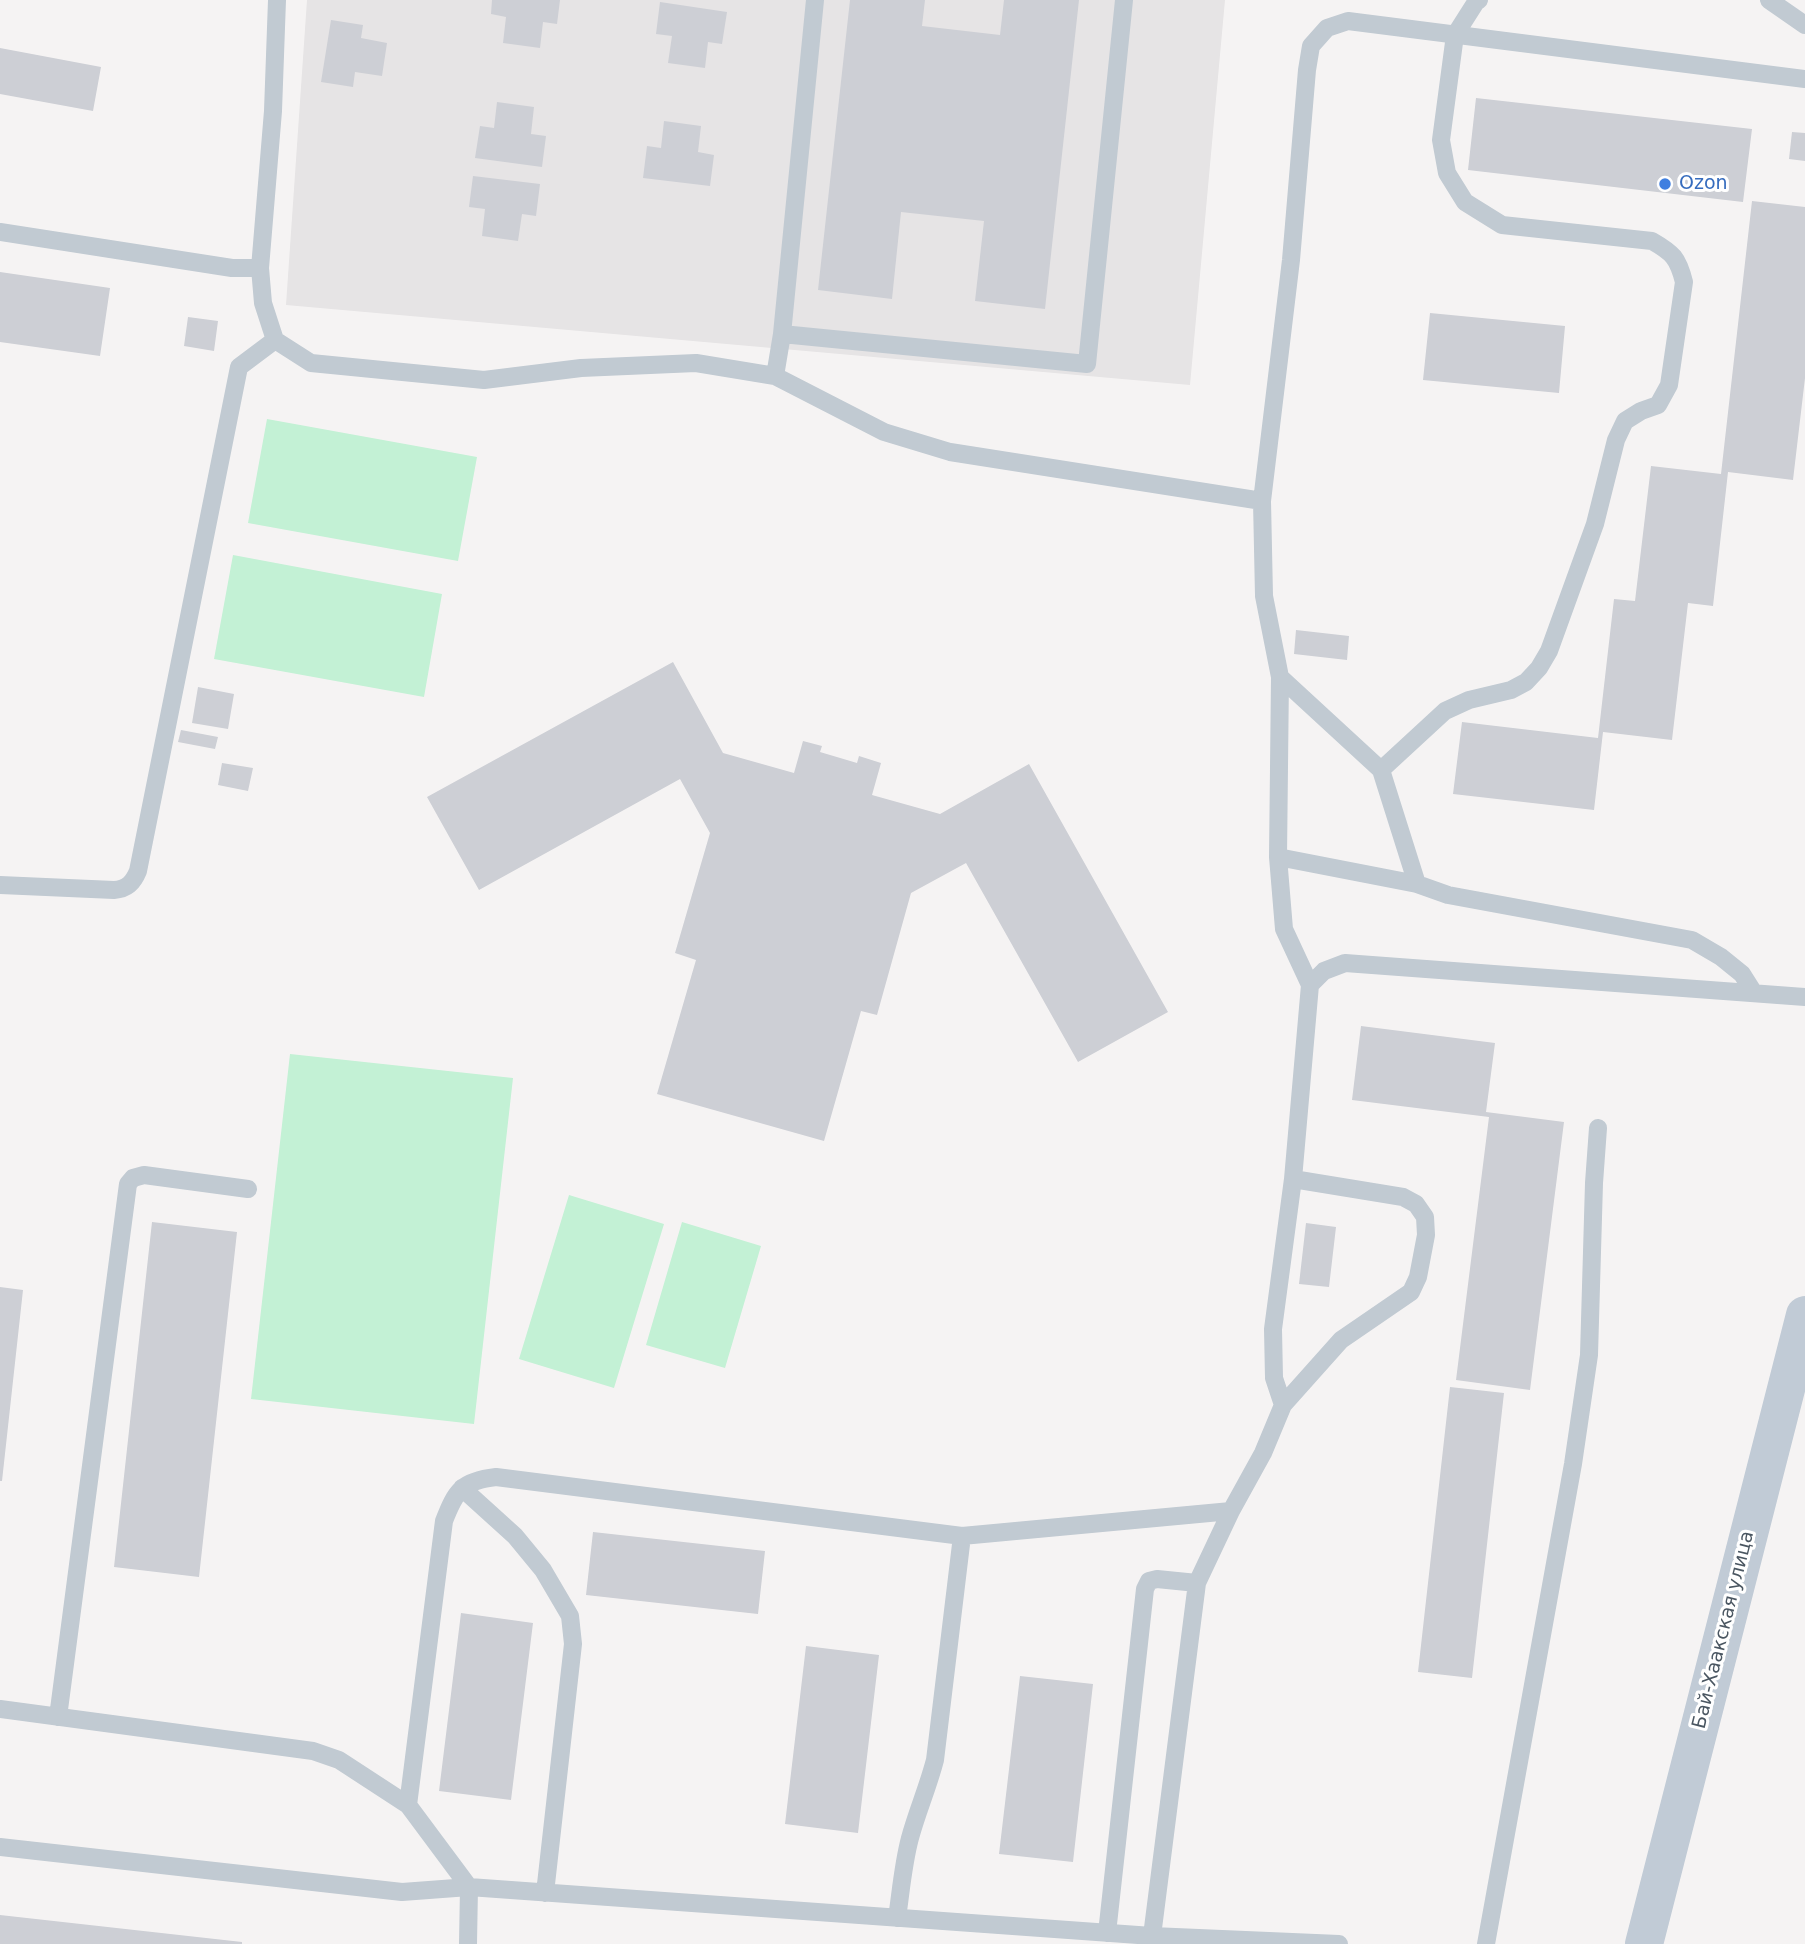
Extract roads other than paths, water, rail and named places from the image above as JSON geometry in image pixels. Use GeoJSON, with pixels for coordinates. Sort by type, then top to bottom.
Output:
{"type":"FeatureCollection","features":[{"type":"Feature","properties":{"kind":"main road","name":"Бай-Хаакская улица"},"geometry":{"type":"LineString","coordinates":[[1644,1944],[1805,1315]]}},
{"type":"Feature","properties":{"kind":"lane"},"geometry":{"type":"LineString","coordinates":[[277,0],[273,111],[260,268],[262,303],[275,340],[311,363],[484,380],[581,368],[695,363],[775,376],[884,432],[950,452],[1262,501]]}},
{"type":"Feature","properties":{"kind":"lane"},"geometry":{"type":"LineString","coordinates":[[775,376],[782,334],[816,0]]}},
{"type":"Feature","properties":{"kind":"lane"},"geometry":{"type":"LineString","coordinates":[[782,334],[1087,364],[1124,0]]}},
{"type":"Feature","properties":{"kind":"lane"},"geometry":{"type":"LineString","coordinates":[[1381,770],[1444,711],[1469,699],[1511,690],[1526,682],[1539,668],[1549,651],[1595,524],[1616,440],[1625,421],[1658,405],[1670,385],[1684,282],[1680,266],[1669,250],[1652,242],[1502,225],[1465,202],[1447,173],[1441,140],[1455,35],[1479,0]]}},
{"type":"Feature","properties":{"kind":"lane"},"geometry":{"type":"LineString","coordinates":[[1769,0],[1805,24]]}},
{"type":"Feature","properties":{"kind":"lane"},"geometry":{"type":"LineString","coordinates":[[1283,1405],[1274,1378],[1273,1329],[1293,1179],[1310,985],[1284,929],[1278,857],[1280,677],[1264,596],[1262,501],[1291,260],[1311,47],[1327,28],[1348,21],[1805,79]]}},
{"type":"Feature","properties":{"kind":"lane"},"geometry":{"type":"LineString","coordinates":[[0,232],[232,268],[260,268]]}},
{"type":"Feature","properties":{"kind":"lane"},"geometry":{"type":"LineString","coordinates":[[0,885],[114,890],[123,889],[134,879],[138,871],[239,367],[275,340]]}},
{"type":"Feature","properties":{"kind":"lane"},"geometry":{"type":"LineString","coordinates":[[1280,677],[1381,770],[1417,884]]}},
{"type":"Feature","properties":{"kind":"lane"},"geometry":{"type":"LineString","coordinates":[[1278,857],[1417,884],[1448,895],[1692,940],[1721,957],[1742,974],[1754,993]]}},
{"type":"Feature","properties":{"kind":"lane"},"geometry":{"type":"LineString","coordinates":[[1310,985],[1324,971],[1345,963],[1805,997]]}},
{"type":"Feature","properties":{"kind":"lane"},"geometry":{"type":"LineString","coordinates":[[1486,1944],[1566,1504],[1589,1355],[1598,1128]]}},
{"type":"Feature","properties":{"kind":"lane"},"geometry":{"type":"LineString","coordinates":[[58,1717],[128,1184],[133,1178],[144,1175],[248,1189]]}},
{"type":"Feature","properties":{"kind":"lane"},"geometry":{"type":"LineString","coordinates":[[1152,1936],[1197,1583],[1231,1511],[1263,1453],[1283,1405],[1341,1340],[1411,1292],[1418,1277],[1426,1235],[1425,1217],[1416,1204],[1403,1196],[1293,1179]]}},
{"type":"Feature","properties":{"kind":"lane"},"geometry":{"type":"LineString","coordinates":[[408,1805],[444,1521],[451,1502],[462,1488],[477,1479],[496,1477],[962,1536],[1231,1511]]}},
{"type":"Feature","properties":{"kind":"lane"},"geometry":{"type":"LineString","coordinates":[[462,1488],[515,1536],[543,1570],[570,1616],[573,1644],[545,1893]]}},
{"type":"Feature","properties":{"kind":"lane"},"geometry":{"type":"LineString","coordinates":[[898,1918],[904,1863],[935,1760],[962,1536]]}},
{"type":"Feature","properties":{"kind":"lane"},"geometry":{"type":"LineString","coordinates":[[1107,1933],[1145,1589],[1149,1581],[1157,1579],[1197,1583]]}},
{"type":"Feature","properties":{"kind":"lane"},"geometry":{"type":"LineString","coordinates":[[0,1709],[313,1751],[339,1760],[408,1805],[468,1887],[468,1944]]}},
{"type":"Feature","properties":{"kind":"lane"},"geometry":{"type":"LineString","coordinates":[[0,1847],[402,1892],[468,1887],[898,1918],[1071,1937],[1107,1933],[1339,1944]]}},
{"type":"Feature","properties":{"kind":"place","name":"Ozon"},"geometry":{"type":"Point","coordinates":[1665,184]}}]}
